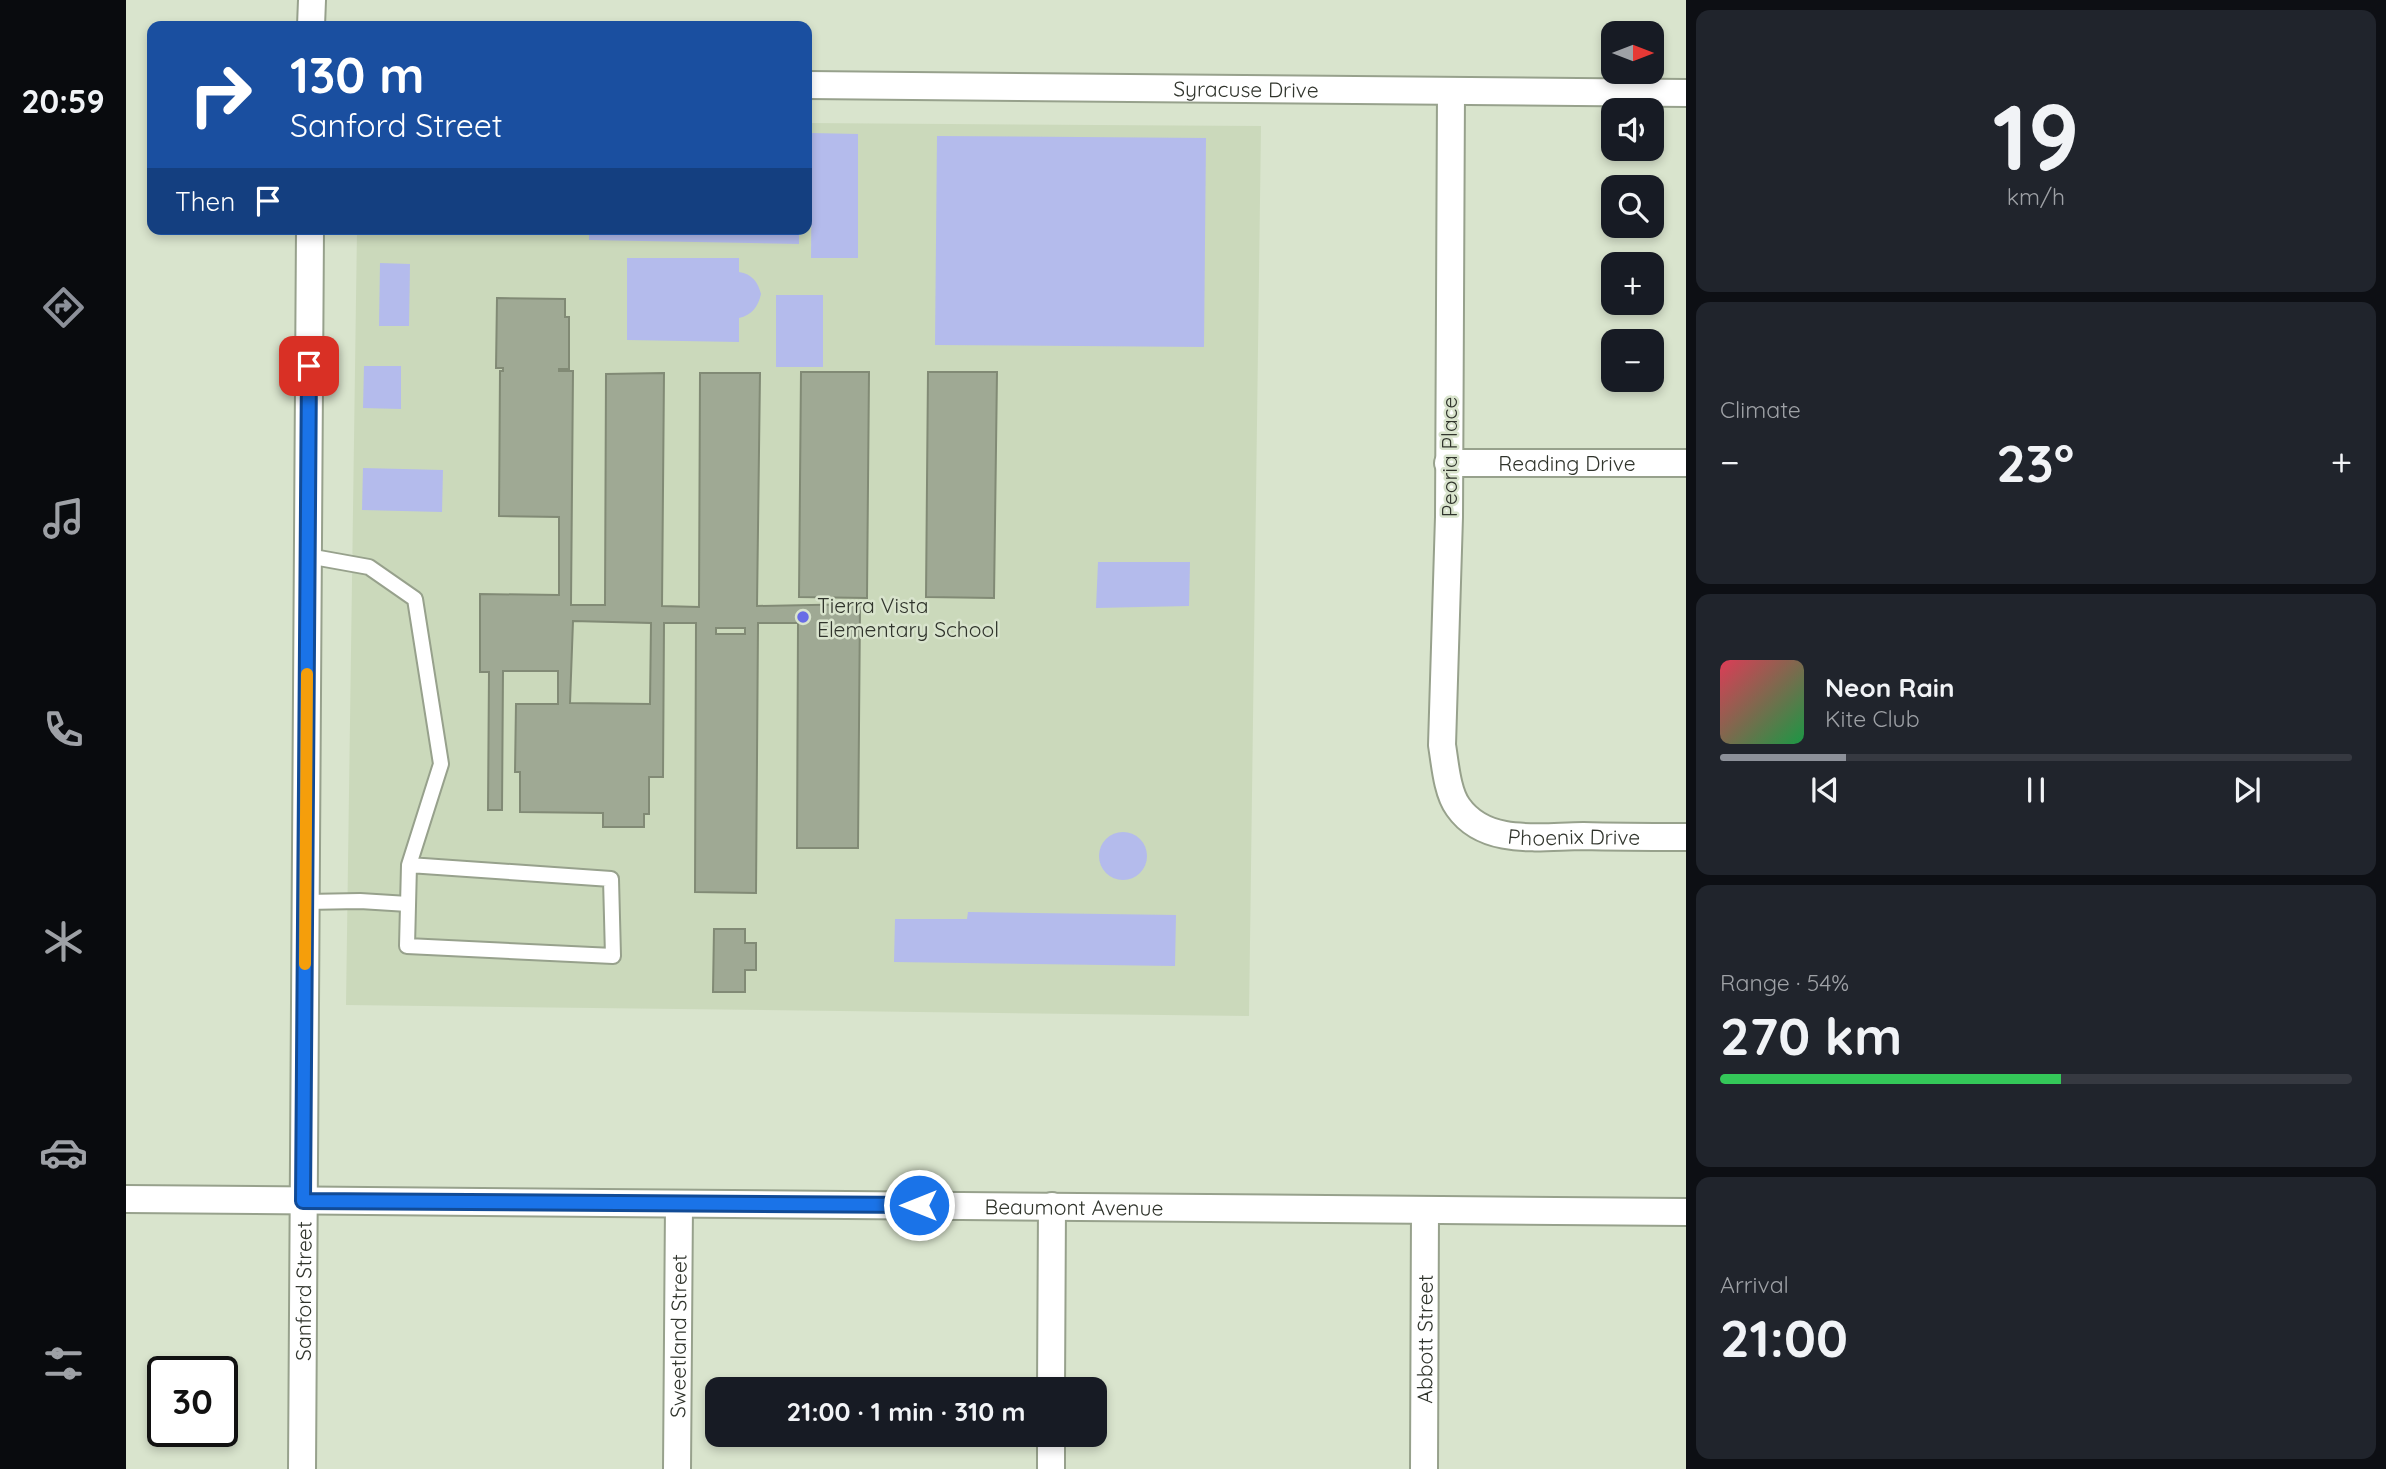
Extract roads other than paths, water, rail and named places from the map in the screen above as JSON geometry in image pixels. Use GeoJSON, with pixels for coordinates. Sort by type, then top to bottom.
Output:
{"type":"FeatureCollection","features":[{"type":"Feature","properties":{"kind":"street"},"geometry":{"type":"LineString","coordinates":[[312,0],[312,21]]}},
{"type":"Feature","properties":{"kind":"street","name":"Syracuse Drive"},"geometry":{"type":"LineString","coordinates":[[812,85],[1686,93]]}},
{"type":"Feature","properties":{"kind":"street","name":"Peoria Place"},"geometry":{"type":"LineString","coordinates":[[1451,91],[1449,517],[1442,745],[1448,780],[1458,807],[1467,815]]}},
{"type":"Feature","properties":{"kind":"street","name":"Sanford Street"},"geometry":{"type":"LineString","coordinates":[[302,1469],[310,235]]}},
{"type":"Feature","properties":{"kind":"street","name":"Reading Drive"},"geometry":{"type":"LineString","coordinates":[[1448,463],[1686,463]]}},
{"type":"Feature","properties":{"kind":"street","name":"Phoenix Drive"},"geometry":{"type":"LineString","coordinates":[[1467,815],[1473,823],[1504,835],[1532,839],[1568,836],[1686,837]]}},
{"type":"Feature","properties":{"kind":"street","name":"Beaumont Avenue"},"geometry":{"type":"LineString","coordinates":[[126,1199],[1686,1212]]}},
{"type":"Feature","properties":{"kind":"street","name":"Sweetland Street"},"geometry":{"type":"LineString","coordinates":[[677,1469],[679,1204]]}},
{"type":"Feature","properties":{"kind":"street"},"geometry":{"type":"LineString","coordinates":[[1051,1377],[1052,1206]]}},
{"type":"Feature","properties":{"kind":"street","name":"Abbott Street"},"geometry":{"type":"LineString","coordinates":[[1423,1469],[1425,1210]]}},
{"type":"Feature","properties":{"kind":"street"},"geometry":{"type":"LineString","coordinates":[[1051,1447],[1051,1469]]}},
{"type":"Feature","properties":{"kind":"lane"},"geometry":{"type":"LineString","coordinates":[[308,556],[369,567],[415,600],[441,764],[409,865],[407,946],[613,956],[611,879],[409,865]]}},
{"type":"Feature","properties":{"kind":"lane"},"geometry":{"type":"LineString","coordinates":[[306,902],[408,904]]}},
{"type":"Feature","properties":{"kind":"place","name":"Tierra Vista Elementary School"},"geometry":{"type":"Point","coordinates":[803,617]}}]}
